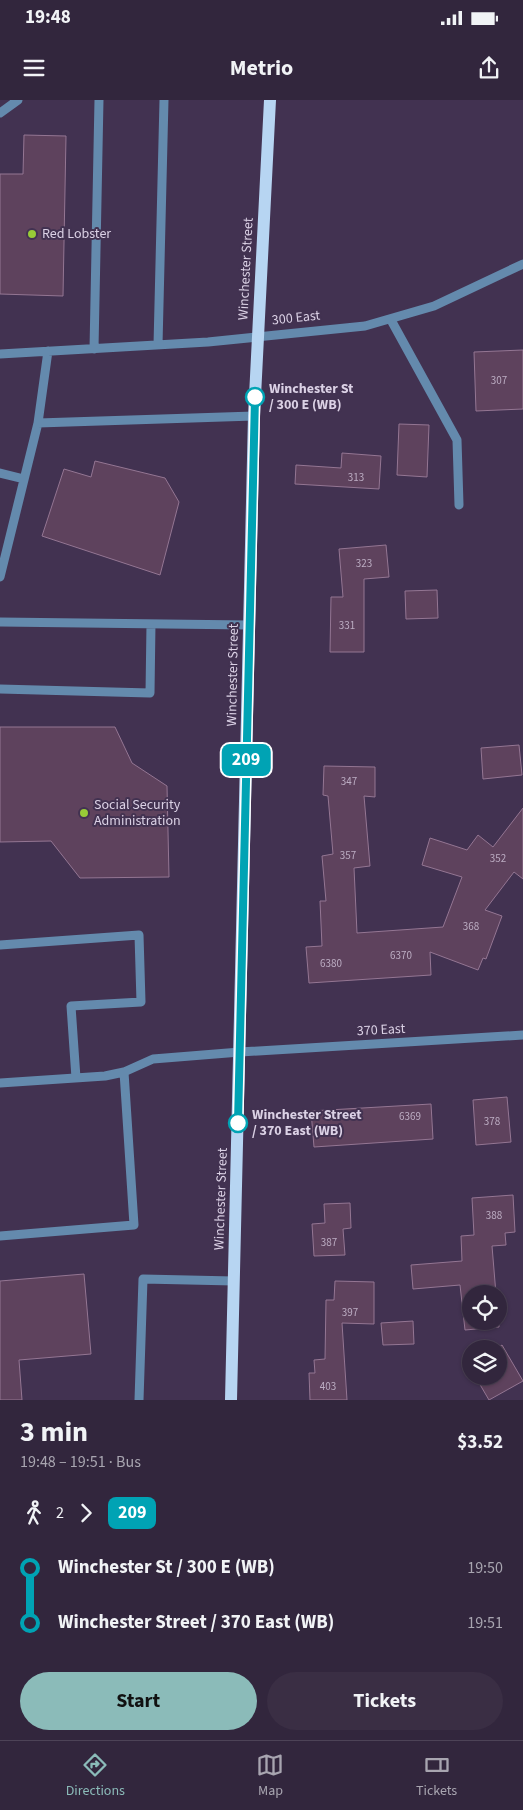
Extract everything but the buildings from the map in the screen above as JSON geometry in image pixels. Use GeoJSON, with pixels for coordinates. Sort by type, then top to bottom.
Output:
{"type":"FeatureCollection","features":[{"type":"Feature","properties":{"kind":"main road","name":"Winchester Street"},"geometry":{"type":"LineString","coordinates":[[231,1400],[254,416],[270,100]]}},
{"type":"Feature","properties":{"kind":"street"},"geometry":{"type":"LineString","coordinates":[[0,113],[18,100]]}},
{"type":"Feature","properties":{"kind":"street"},"geometry":{"type":"LineString","coordinates":[[94,349],[99,100]]}},
{"type":"Feature","properties":{"kind":"street"},"geometry":{"type":"LineString","coordinates":[[158,345],[164,100]]}},
{"type":"Feature","properties":{"kind":"street","name":"300 East"},"geometry":{"type":"LineString","coordinates":[[0,354],[158,345],[365,326],[434,306],[523,264]]}},
{"type":"Feature","properties":{"kind":"street"},"geometry":{"type":"LineString","coordinates":[[391,320],[457,440],[459,506]]}},
{"type":"Feature","properties":{"kind":"street"},"geometry":{"type":"LineString","coordinates":[[0,577],[38,423],[48,351]]}},
{"type":"Feature","properties":{"kind":"street"},"geometry":{"type":"LineString","coordinates":[[38,423],[254,416]]}},
{"type":"Feature","properties":{"kind":"street"},"geometry":{"type":"LineString","coordinates":[[0,473],[24,479]]}},
{"type":"Feature","properties":{"kind":"street"},"geometry":{"type":"LineString","coordinates":[[0,622],[249,625]]}},
{"type":"Feature","properties":{"kind":"street"},"geometry":{"type":"LineString","coordinates":[[0,689],[150,693],[151,624]]}},
{"type":"Feature","properties":{"kind":"street"},"geometry":{"type":"LineString","coordinates":[[0,945],[139,935],[141,1002],[72,1006],[76,1078]]}},
{"type":"Feature","properties":{"kind":"street","name":"370 East"},"geometry":{"type":"LineString","coordinates":[[0,1083],[105,1076],[124,1072],[153,1059],[523,1035]]}},
{"type":"Feature","properties":{"kind":"street"},"geometry":{"type":"LineString","coordinates":[[0,1236],[134,1225],[124,1072]]}},
{"type":"Feature","properties":{"kind":"street"},"geometry":{"type":"LineString","coordinates":[[139,1400],[143,1280],[234,1281]]}},
{"type":"Feature","properties":{"kind":"bus line","name":"209"},"geometry":{"type":"LineString","coordinates":[[238,1123],[255,397]]}},
{"type":"Feature","properties":{"kind":"place","name":"Red Lobster"},"geometry":{"type":"Point","coordinates":[32,234]}},
{"type":"Feature","properties":{"kind":"place","name":"Winchester St / 300 E (WB)"},"geometry":{"type":"Point","coordinates":[255,397]}},
{"type":"Feature","properties":{"kind":"place","name":"Social Security Administration"},"geometry":{"type":"Point","coordinates":[84,813]}},
{"type":"Feature","properties":{"kind":"place","name":"Winchester Street / 370 East (WB)"},"geometry":{"type":"Point","coordinates":[238,1123]}}]}
